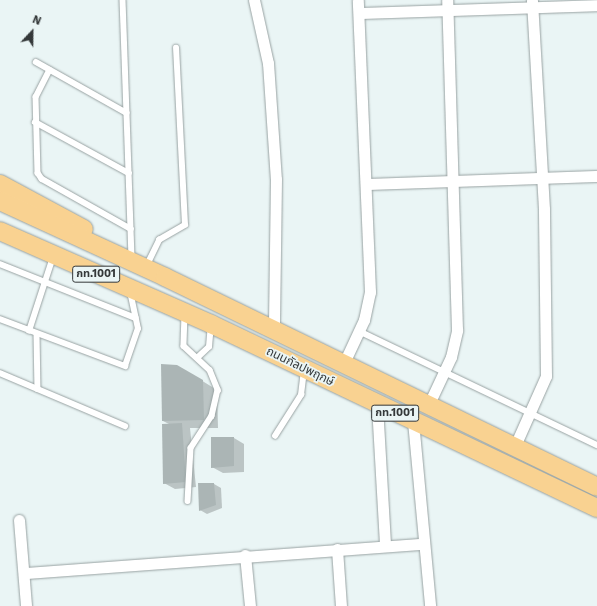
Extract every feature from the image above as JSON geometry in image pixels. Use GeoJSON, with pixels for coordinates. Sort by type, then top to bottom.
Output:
{"type":"FeatureCollection","features":[{"type":"Feature","properties":{"kind":"main road"},"geometry":{"type":"LineString","coordinates":[[0,184],[140,261],[165,277]]}},
{"type":"Feature","properties":{"kind":"main road"},"geometry":{"type":"LineString","coordinates":[[0,201],[30,217],[165,277]]}},
{"type":"Feature","properties":{"kind":"main road","name":"ถนนกัลปพฤกษ์"},"geometry":{"type":"LineString","coordinates":[[0,231],[54,254],[130,290],[211,324],[597,508]]}},
{"type":"Feature","properties":{"kind":"main road","name":"ถนนกัลปพฤกษ์"},"geometry":{"type":"LineString","coordinates":[[165,277],[343,365],[597,487]]}},
{"type":"Feature","properties":{"kind":"street"},"geometry":{"type":"LineString","coordinates":[[254,0],[268,63],[276,179],[274,331]]}},
{"type":"Feature","properties":{"kind":"street"},"geometry":{"type":"LineString","coordinates":[[343,365],[359,332],[370,292],[358,0]]}},
{"type":"Feature","properties":{"kind":"street"},"geometry":{"type":"LineString","coordinates":[[514,448],[532,414],[546,376],[542,178],[533,4]]}},
{"type":"Feature","properties":{"kind":"street"},"geometry":{"type":"LineString","coordinates":[[359,13],[447,5],[597,5]]}},
{"type":"Feature","properties":{"kind":"street"},"geometry":{"type":"LineString","coordinates":[[428,406],[444,372],[457,330],[454,180],[447,5]]}},
{"type":"Feature","properties":{"kind":"street"},"geometry":{"type":"LineString","coordinates":[[366,184],[597,176]]}},
{"type":"Feature","properties":{"kind":"street"},"geometry":{"type":"LineString","coordinates":[[378,404],[385,545]]}},
{"type":"Feature","properties":{"kind":"street"},"geometry":{"type":"LineString","coordinates":[[413,421],[430,606]]}},
{"type":"Feature","properties":{"kind":"street"},"geometry":{"type":"LineString","coordinates":[[19,520],[26,606]]}},
{"type":"Feature","properties":{"kind":"street"},"geometry":{"type":"LineString","coordinates":[[24,573],[245,555],[385,545],[424,544]]}},
{"type":"Feature","properties":{"kind":"street"},"geometry":{"type":"LineString","coordinates":[[337,549],[341,606]]}},
{"type":"Feature","properties":{"kind":"street"},"geometry":{"type":"LineString","coordinates":[[245,555],[250,606]]}},
{"type":"Feature","properties":{"kind":"lane"},"geometry":{"type":"LineString","coordinates":[[123,0],[131,229],[140,261]]}},
{"type":"Feature","properties":{"kind":"lane"},"geometry":{"type":"LineString","coordinates":[[140,261],[159,240],[185,224],[176,48]]}},
{"type":"Feature","properties":{"kind":"lane"},"geometry":{"type":"LineString","coordinates":[[36,62],[127,113]]}},
{"type":"Feature","properties":{"kind":"lane"},"geometry":{"type":"LineString","coordinates":[[50,70],[36,97],[36,167],[42,179],[131,229]]}},
{"type":"Feature","properties":{"kind":"lane"},"geometry":{"type":"LineString","coordinates":[[36,122],[129,173]]}},
{"type":"Feature","properties":{"kind":"lane"},"geometry":{"type":"LineString","coordinates":[[29,330],[54,254]]}},
{"type":"Feature","properties":{"kind":"lane"},"geometry":{"type":"LineString","coordinates":[[0,264],[136,318]]}},
{"type":"Feature","properties":{"kind":"lane"},"geometry":{"type":"LineString","coordinates":[[0,319],[120,366],[127,362],[137,337],[136,318],[130,290]]}},
{"type":"Feature","properties":{"kind":"lane"},"geometry":{"type":"LineString","coordinates":[[185,313],[184,346],[216,378],[218,400],[212,416],[191,448],[188,501]]}},
{"type":"Feature","properties":{"kind":"lane"},"geometry":{"type":"LineString","coordinates":[[197,358],[209,347],[211,324]]}},
{"type":"Feature","properties":{"kind":"lane"},"geometry":{"type":"LineString","coordinates":[[359,332],[597,444]]}},
{"type":"Feature","properties":{"kind":"lane"},"geometry":{"type":"LineString","coordinates":[[37,334],[38,390]]}},
{"type":"Feature","properties":{"kind":"lane"},"geometry":{"type":"LineString","coordinates":[[275,436],[301,395],[305,370]]}},
{"type":"Feature","properties":{"kind":"lane"},"geometry":{"type":"LineString","coordinates":[[0,373],[125,426]]}},
{"type":"Feature","properties":{"kind":"building"},"geometry":{"type":"Polygon","coordinates":[[[161,364],[177,365],[203,380],[204,420],[162,421],[161,364]]]}},
{"type":"Feature","properties":{"kind":"building"},"geometry":{"type":"Polygon","coordinates":[[[182,423],[186,482],[163,484],[162,424],[182,423]]]}},
{"type":"Feature","properties":{"kind":"building"},"geometry":{"type":"Polygon","coordinates":[[[211,437],[234,437],[234,466],[211,468],[211,437]]]}},
{"type":"Feature","properties":{"kind":"building"},"geometry":{"type":"Polygon","coordinates":[[[198,483],[214,483],[216,505],[199,511],[198,483]]]}}]}
